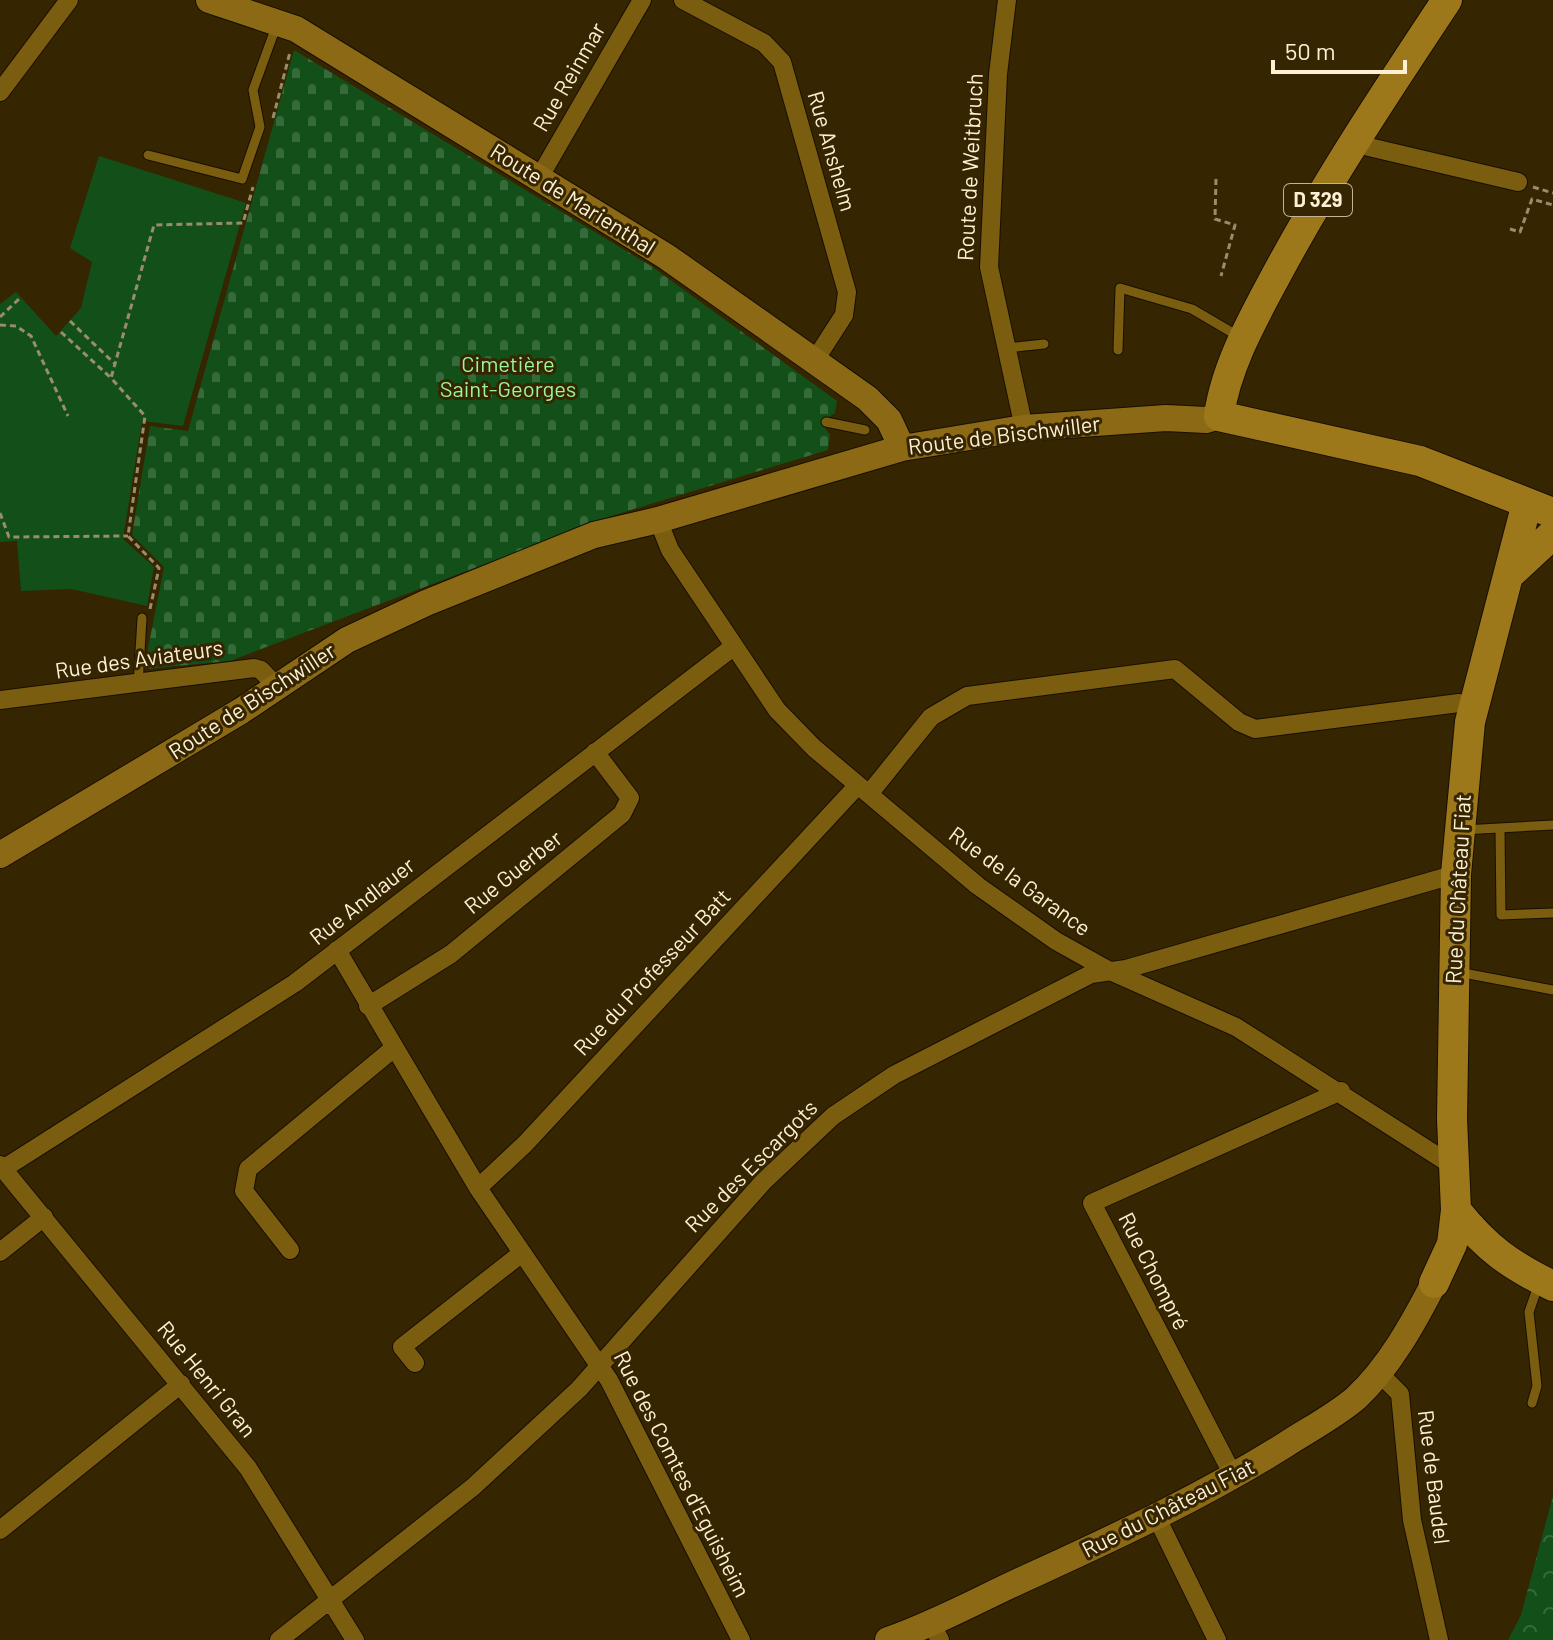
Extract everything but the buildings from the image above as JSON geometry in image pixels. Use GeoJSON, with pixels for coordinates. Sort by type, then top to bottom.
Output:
{"type":"FeatureCollection","features":[{"type":"Feature","properties":{"kind":"main road","name":"D 329"},"geometry":{"type":"LineString","coordinates":[[1219,416],[1227,380],[1289,252],[1354,138],[1447,0]]}},
{"type":"Feature","properties":{"kind":"main road","name":"Route de Bischwiller"},"geometry":{"type":"LineString","coordinates":[[1219,416],[1420,461],[1540,508]]}},
{"type":"Feature","properties":{"kind":"main road","name":"Rue du Château Fiat"},"geometry":{"type":"LineString","coordinates":[[1434,1283],[1465,1248],[1456,1210],[1453,1166],[1454,971],[1459,830],[1474,704],[1510,574],[1540,508]]}},
{"type":"Feature","properties":{"kind":"main road"},"geometry":{"type":"LineString","coordinates":[[1510,574],[1553,534]]}},
{"type":"Feature","properties":{"kind":"main road"},"geometry":{"type":"LineString","coordinates":[[1465,1248],[1547,1283]]}},
{"type":"Feature","properties":{"kind":"street"},"geometry":{"type":"LineString","coordinates":[[0,92],[69,0]]}},
{"type":"Feature","properties":{"kind":"street","name":"Rue Reinmar"},"geometry":{"type":"LineString","coordinates":[[539,178],[642,0]]}},
{"type":"Feature","properties":{"kind":"street","name":"Rue Anshelm"},"geometry":{"type":"LineString","coordinates":[[683,0],[764,43],[782,62],[847,292],[844,315],[815,360]]}},
{"type":"Feature","properties":{"kind":"street","name":"Route de Weitbruch"},"geometry":{"type":"LineString","coordinates":[[1007,0],[997,90],[989,267],[1024,428]]}},
{"type":"Feature","properties":{"kind":"street","name":"Route de Marienthal"},"geometry":{"type":"LineString","coordinates":[[220,1],[287,25],[667,257],[815,360],[889,420],[902,448]]}},
{"type":"Feature","properties":{"kind":"street"},"geometry":{"type":"LineString","coordinates":[[1354,138],[1369,147],[1518,182]]}},
{"type":"Feature","properties":{"kind":"street","name":"Route de Bischwiller"},"geometry":{"type":"LineString","coordinates":[[0,855],[277,687],[335,647],[384,621],[515,568],[608,541],[658,520],[902,448],[1024,428],[1169,418],[1206,420],[1219,416]]}},
{"type":"Feature","properties":{"kind":"street","name":"Rue de la Garance"},"geometry":{"type":"LineString","coordinates":[[658,520],[670,550],[777,710],[863,789],[978,886],[1056,941],[1108,970],[1236,1027],[1341,1091],[1453,1166]]}},
{"type":"Feature","properties":{"kind":"street","name":"Rue Andlauer"},"geometry":{"type":"LineString","coordinates":[[1,1167],[295,983],[733,647]]}},
{"type":"Feature","properties":{"kind":"street","name":"Rue des Aviateurs"},"geometry":{"type":"LineString","coordinates":[[0,700],[254,668],[261,670],[277,687]]}},
{"type":"Feature","properties":{"kind":"street","name":"Rue du Professeur Batt"},"geometry":{"type":"LineString","coordinates":[[478,1188],[525,1144],[931,717],[967,696],[1175,669],[1239,722],[1255,729],[1459,703],[1474,704]]}},
{"type":"Feature","properties":{"kind":"street","name":"Rue Guerber"},"geometry":{"type":"LineString","coordinates":[[368,1006],[451,954],[622,814],[630,798],[595,752]]}},
{"type":"Feature","properties":{"kind":"street","name":"Rue des Escargots"},"geometry":{"type":"LineString","coordinates":[[279,1640],[473,1487],[579,1389],[763,1182],[833,1116],[894,1075],[1091,974],[1126,969],[1456,874]]}},
{"type":"Feature","properties":{"kind":"street","name":"Rue des Comtes d'Eguisheim"},"geometry":{"type":"LineString","coordinates":[[337,950],[478,1188],[600,1365],[741,1640]]}},
{"type":"Feature","properties":{"kind":"street"},"geometry":{"type":"LineString","coordinates":[[290,1250],[244,1191],[248,1169],[394,1048]]}},
{"type":"Feature","properties":{"kind":"street","name":"Rue Chompré"},"geometry":{"type":"LineString","coordinates":[[1234,1477],[1092,1203],[1341,1091]]}},
{"type":"Feature","properties":{"kind":"street","name":"Rue Henri Gran"},"geometry":{"type":"LineString","coordinates":[[1,1167],[248,1468],[355,1640]]}},
{"type":"Feature","properties":{"kind":"street"},"geometry":{"type":"LineString","coordinates":[[0,1252],[44,1217]]}},
{"type":"Feature","properties":{"kind":"street"},"geometry":{"type":"LineString","coordinates":[[415,1363],[402,1347],[522,1253]]}},
{"type":"Feature","properties":{"kind":"street","name":"Rue du Château Fiat"},"geometry":{"type":"LineString","coordinates":[[888,1640],[936,1632],[973,1602],[1157,1518],[1234,1477],[1353,1400],[1380,1374],[1434,1283]]}},
{"type":"Feature","properties":{"kind":"street","name":"Rue de Baudel"},"geometry":{"type":"LineString","coordinates":[[1380,1374],[1400,1394],[1412,1520],[1439,1640]]}},
{"type":"Feature","properties":{"kind":"street"},"geometry":{"type":"LineString","coordinates":[[0,1530],[181,1384]]}},
{"type":"Feature","properties":{"kind":"street"},"geometry":{"type":"LineString","coordinates":[[1157,1518],[1217,1640]]}},
{"type":"Feature","properties":{"kind":"lane"},"geometry":{"type":"LineString","coordinates":[[148,155],[242,179],[260,127],[253,90],[287,25]]}},
{"type":"Feature","properties":{"kind":"lane"},"geometry":{"type":"LineString","coordinates":[[1118,350],[1120,288],[1192,309],[1245,340]]}},
{"type":"Feature","properties":{"kind":"lane"},"geometry":{"type":"LineString","coordinates":[[1006,348],[1044,344]]}},
{"type":"Feature","properties":{"kind":"lane"},"geometry":{"type":"LineString","coordinates":[[826,422],[865,430]]}},
{"type":"Feature","properties":{"kind":"lane"},"geometry":{"type":"LineString","coordinates":[[138,685],[142,618]]}},
{"type":"Feature","properties":{"kind":"lane"},"geometry":{"type":"LineString","coordinates":[[1459,830],[1553,825]]}},
{"type":"Feature","properties":{"kind":"lane"},"geometry":{"type":"LineString","coordinates":[[1500,829],[1501,915],[1553,913]]}},
{"type":"Feature","properties":{"kind":"lane"},"geometry":{"type":"LineString","coordinates":[[1454,971],[1553,990]]}},
{"type":"Feature","properties":{"kind":"lane"},"geometry":{"type":"LineString","coordinates":[[1532,1403],[1537,1386],[1529,1312],[1547,1283]]}},
{"type":"Feature","properties":{"kind":"path"},"geometry":{"type":"LineString","coordinates":[[269,131],[287,25]]}},
{"type":"Feature","properties":{"kind":"path"},"geometry":{"type":"LineString","coordinates":[[111,378],[154,225],[243,223],[256,177]]}},
{"type":"Feature","properties":{"kind":"path"},"geometry":{"type":"LineString","coordinates":[[1216,179],[1215,219],[1235,225],[1221,276]]}},
{"type":"Feature","properties":{"kind":"path"},"geometry":{"type":"LineString","coordinates":[[1510,229],[1520,232],[1532,199],[1553,205]]}},
{"type":"Feature","properties":{"kind":"path"},"geometry":{"type":"LineString","coordinates":[[0,317],[20,298]]}},
{"type":"Feature","properties":{"kind":"path"},"geometry":{"type":"LineString","coordinates":[[70,321],[115,364]]}},
{"type":"Feature","properties":{"kind":"path"},"geometry":{"type":"LineString","coordinates":[[0,325],[16,326],[31,336],[68,416]]}},
{"type":"Feature","properties":{"kind":"path"},"geometry":{"type":"LineString","coordinates":[[61,332],[111,378],[145,416],[128,536]]}},
{"type":"Feature","properties":{"kind":"path"},"geometry":{"type":"LineString","coordinates":[[0,513],[9,537],[128,536],[159,568],[150,610],[142,618]]}},
{"type":"Feature","properties":{"kind":"green space","name":"Cimetière Saint-Georges"},"geometry":{"type":"Polygon","coordinates":[[[294,50],[651,266],[837,401],[835,413],[827,418],[825,428],[830,435],[828,450],[611,516],[230,661],[144,669],[164,567],[132,535],[150,426],[188,431],[294,50]]]}},
{"type":"Feature","properties":{"kind":"green space"},"geometry":{"type":"Polygon","coordinates":[[[99,156],[246,203],[183,426],[142,421],[123,539],[154,567],[147,606],[71,589],[21,591],[17,541],[0,542],[0,304],[16,292],[56,336],[81,308],[92,262],[70,248],[99,156]]]}},
{"type":"Feature","properties":{"kind":"green space"},"geometry":{"type":"Polygon","coordinates":[[[1553,1496],[1553,1640],[1508,1640],[1521,1615],[1553,1496]]]}}]}
